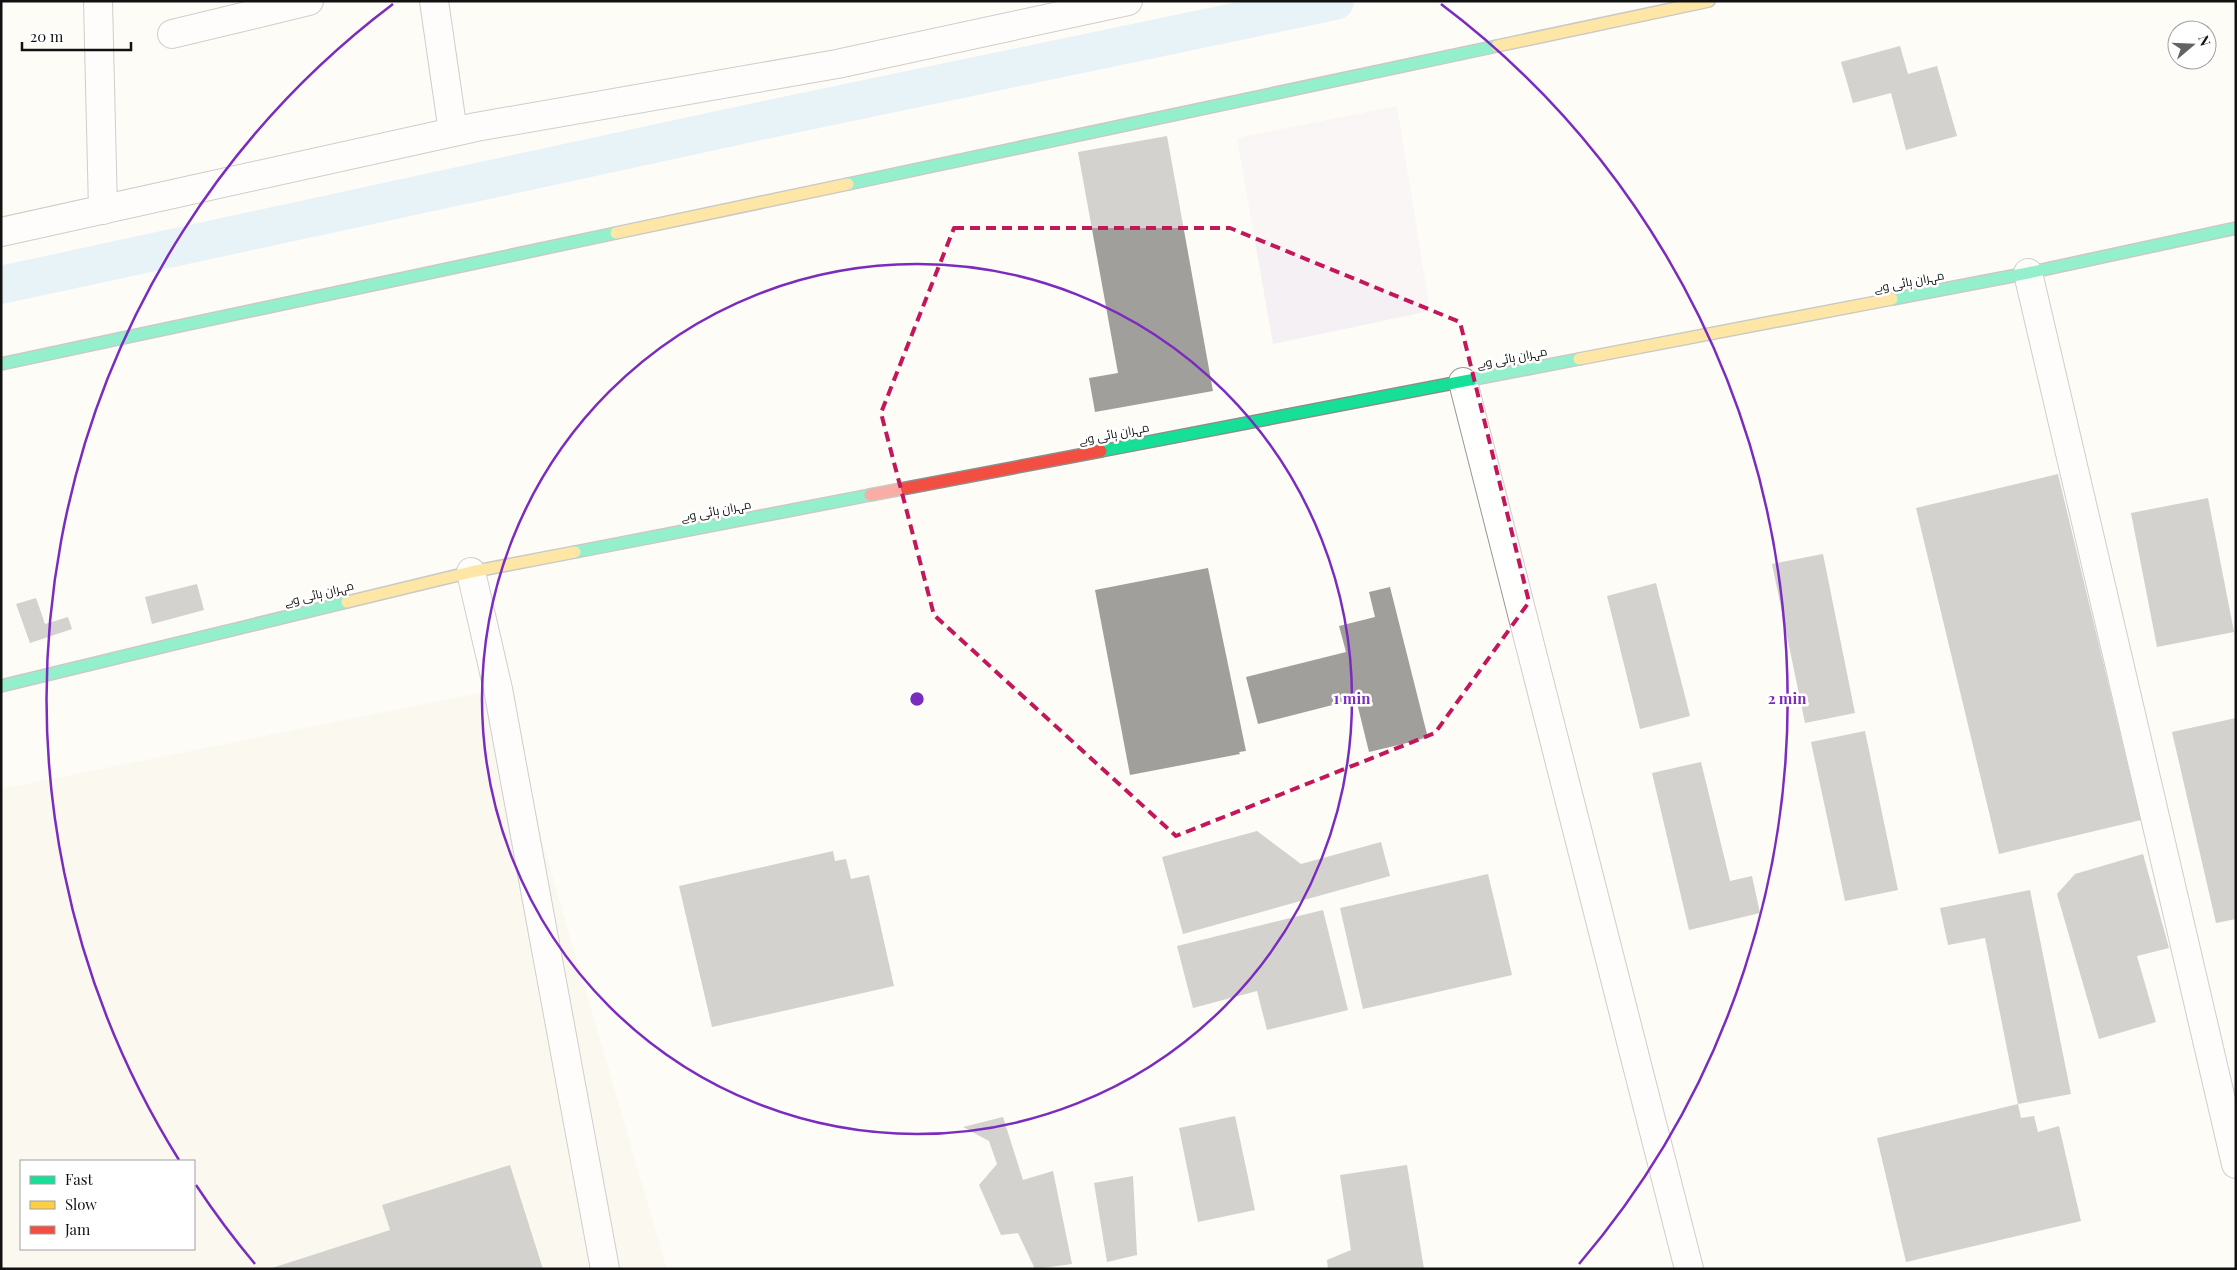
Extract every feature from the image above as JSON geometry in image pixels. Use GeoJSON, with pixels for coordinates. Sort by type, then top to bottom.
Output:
{"type":"FeatureCollection","features":[{"type":"Feature","properties":{"kind":"main road"},"geometry":{"type":"LineString","coordinates":[[1,364],[1709,1]]}},
{"type":"Feature","properties":{"kind":"main road","name":"مہران ہائی وے"},"geometry":{"type":"LineString","coordinates":[[1,686],[472,572],[2028,273],[2236,228]]}},
{"type":"Feature","properties":{"kind":"street"},"geometry":{"type":"LineString","coordinates":[[98,1],[103,210]]}},
{"type":"Feature","properties":{"kind":"street"},"geometry":{"type":"LineString","coordinates":[[172,34],[309,1]]}},
{"type":"Feature","properties":{"kind":"street"},"geometry":{"type":"LineString","coordinates":[[434,1],[453,132]]}},
{"type":"Feature","properties":{"kind":"street"},"geometry":{"type":"LineString","coordinates":[[1,232],[453,132],[837,64],[1128,1]]}},
{"type":"Feature","properties":{"kind":"street"},"geometry":{"type":"LineString","coordinates":[[2028,273],[2236,1164]]}},
{"type":"Feature","properties":{"kind":"street"},"geometry":{"type":"LineString","coordinates":[[1463,382],[1689,1269]]}},
{"type":"Feature","properties":{"kind":"street"},"geometry":{"type":"LineString","coordinates":[[472,572],[498,689],[605,1269]]}},
{"type":"Feature","properties":{"kind":"highlighted area"},"geometry":{"type":"Polygon","coordinates":[[[954,228],[1230,228],[1460,322],[1529,602],[1435,733],[1176,836],[934,615],[881,413],[954,228]]]}},
{"type":"Feature","properties":{"kind":"shaded area"},"geometry":{"type":"Polygon","coordinates":[[[1397,106],[1430,311],[1273,344],[1237,138],[1397,106]]]}},
{"type":"Feature","properties":{"kind":"shaded area"},"geometry":{"type":"Polygon","coordinates":[[[498,689],[667,1269],[1,1269],[1,789],[498,689]]]}},
{"type":"Feature","properties":{"kind":"building"},"geometry":{"type":"Polygon","coordinates":[[[1900,46],[1908,74],[1937,66],[1957,136],[1906,150],[1891,93],[1853,103],[1841,62],[1900,46]]]}},
{"type":"Feature","properties":{"kind":"building"},"geometry":{"type":"Polygon","coordinates":[[[1167,136],[1213,391],[1095,412],[1089,378],[1118,373],[1078,152],[1167,136]]]}},
{"type":"Feature","properties":{"kind":"building"},"geometry":{"type":"Polygon","coordinates":[[[2058,474],[2141,820],[1999,854],[1916,508],[2058,474]]]}},
{"type":"Feature","properties":{"kind":"building"},"geometry":{"type":"Polygon","coordinates":[[[2208,498],[2234,632],[2157,647],[2131,513],[2208,498]]]}},
{"type":"Feature","properties":{"kind":"building"},"geometry":{"type":"Polygon","coordinates":[[[1823,554],[1855,713],[1805,723],[1772,564],[1823,554]]]}},
{"type":"Feature","properties":{"kind":"building"},"geometry":{"type":"Polygon","coordinates":[[[1208,568],[1246,751],[1239,752],[1240,754],[1130,775],[1095,590],[1208,568]]]}},
{"type":"Feature","properties":{"kind":"building"},"geometry":{"type":"Polygon","coordinates":[[[1656,583],[1690,716],[1640,729],[1607,596],[1656,583]]]}},
{"type":"Feature","properties":{"kind":"building"},"geometry":{"type":"Polygon","coordinates":[[[197,584],[204,610],[152,624],[145,597],[197,584]]]}},
{"type":"Feature","properties":{"kind":"building"},"geometry":{"type":"Polygon","coordinates":[[[1390,587],[1428,738],[1369,752],[1356,699],[1258,724],[1246,677],[1346,652],[1339,626],[1375,617],[1369,592],[1390,587]]]}},
{"type":"Feature","properties":{"kind":"building"},"geometry":{"type":"Polygon","coordinates":[[[36,598],[45,624],[68,617],[72,629],[30,643],[16,604],[36,598]]]}},
{"type":"Feature","properties":{"kind":"building"},"geometry":{"type":"Polygon","coordinates":[[[2236,718],[2236,919],[2216,923],[2172,732],[2236,718]]]}},
{"type":"Feature","properties":{"kind":"building"},"geometry":{"type":"Polygon","coordinates":[[[1865,731],[1898,890],[1845,901],[1811,742],[1865,731]]]}},
{"type":"Feature","properties":{"kind":"building"},"geometry":{"type":"Polygon","coordinates":[[[1701,762],[1730,881],[1752,876],[1760,913],[1689,930],[1652,773],[1701,762]]]}},
{"type":"Feature","properties":{"kind":"building"},"geometry":{"type":"Polygon","coordinates":[[[1257,831],[1301,864],[1381,842],[1390,876],[1183,934],[1162,857],[1257,831]]]}},
{"type":"Feature","properties":{"kind":"building"},"geometry":{"type":"Polygon","coordinates":[[[833,851],[835,861],[846,859],[851,879],[869,875],[894,986],[712,1027],[679,886],[833,851]]]}},
{"type":"Feature","properties":{"kind":"building"},"geometry":{"type":"Polygon","coordinates":[[[2143,854],[2169,948],[2137,956],[2156,1022],[2099,1039],[2057,894],[2075,874],[2143,854]]]}},
{"type":"Feature","properties":{"kind":"building"},"geometry":{"type":"Polygon","coordinates":[[[1488,874],[1512,975],[1363,1009],[1340,908],[1488,874]]]}},
{"type":"Feature","properties":{"kind":"building"},"geometry":{"type":"Polygon","coordinates":[[[2030,890],[2071,1094],[2018,1104],[1985,938],[1948,945],[1940,908],[2030,890]]]}},
{"type":"Feature","properties":{"kind":"building"},"geometry":{"type":"Polygon","coordinates":[[[1323,910],[1348,1010],[1267,1030],[1257,991],[1193,1008],[1177,946],[1323,910]]]}},
{"type":"Feature","properties":{"kind":"building"},"geometry":{"type":"Polygon","coordinates":[[[2018,1104],[2021,1118],[2034,1116],[2038,1132],[2059,1126],[2081,1221],[1906,1262],[1877,1138],[2018,1104]]]}},
{"type":"Feature","properties":{"kind":"building"},"geometry":{"type":"Polygon","coordinates":[[[1235,1116],[1255,1210],[1198,1222],[1179,1128],[1235,1116]]]}},
{"type":"Feature","properties":{"kind":"building"},"geometry":{"type":"Polygon","coordinates":[[[1003,1117],[1023,1180],[1053,1171],[1072,1264],[1035,1269],[1018,1233],[1001,1235],[979,1185],[997,1164],[989,1141],[963,1127],[1003,1117]]]}},
{"type":"Feature","properties":{"kind":"building"},"geometry":{"type":"Polygon","coordinates":[[[510,1165],[543,1269],[269,1269],[390,1230],[382,1205],[510,1165]]]}},
{"type":"Feature","properties":{"kind":"building"},"geometry":{"type":"Polygon","coordinates":[[[1407,1165],[1424,1269],[1328,1269],[1327,1260],[1351,1250],[1340,1175],[1407,1165]]]}},
{"type":"Feature","properties":{"kind":"building"},"geometry":{"type":"Polygon","coordinates":[[[1133,1176],[1137,1255],[1107,1262],[1094,1183],[1133,1176]]]}},
{"type":"Feature","properties":{"kind":"waterway"},"geometry":{"type":"LineString","coordinates":[[1,285],[760,121],[1335,1]]}},
{"type":"Feature","properties":{"kind":"traffic: fast"},"geometry":{"type":"LineString","coordinates":[[848,184],[1497,46]]}},
{"type":"Feature","properties":{"kind":"traffic: fast"},"geometry":{"type":"LineString","coordinates":[[1892,299],[2028,273],[2236,228]]}},
{"type":"Feature","properties":{"kind":"traffic: fast"},"geometry":{"type":"LineString","coordinates":[[1,364],[616,233]]}},
{"type":"Feature","properties":{"kind":"traffic: fast"},"geometry":{"type":"LineString","coordinates":[[1101,451],[1579,359]]}},
{"type":"Feature","properties":{"kind":"traffic: fast"},"geometry":{"type":"LineString","coordinates":[[575,552],[870,495]]}},
{"type":"Feature","properties":{"kind":"traffic: fast"},"geometry":{"type":"LineString","coordinates":[[1,686],[347,602]]}},
{"type":"Feature","properties":{"kind":"traffic: slow"},"geometry":{"type":"LineString","coordinates":[[1497,46],[1709,1]]}},
{"type":"Feature","properties":{"kind":"traffic: slow"},"geometry":{"type":"LineString","coordinates":[[616,233],[848,184]]}},
{"type":"Feature","properties":{"kind":"traffic: slow"},"geometry":{"type":"LineString","coordinates":[[1579,359],[1892,299]]}},
{"type":"Feature","properties":{"kind":"traffic: slow"},"geometry":{"type":"LineString","coordinates":[[347,602],[471,572],[575,552]]}},
{"type":"Feature","properties":{"kind":"traffic: jam"},"geometry":{"type":"LineString","coordinates":[[870,495],[1101,451]]}}]}
